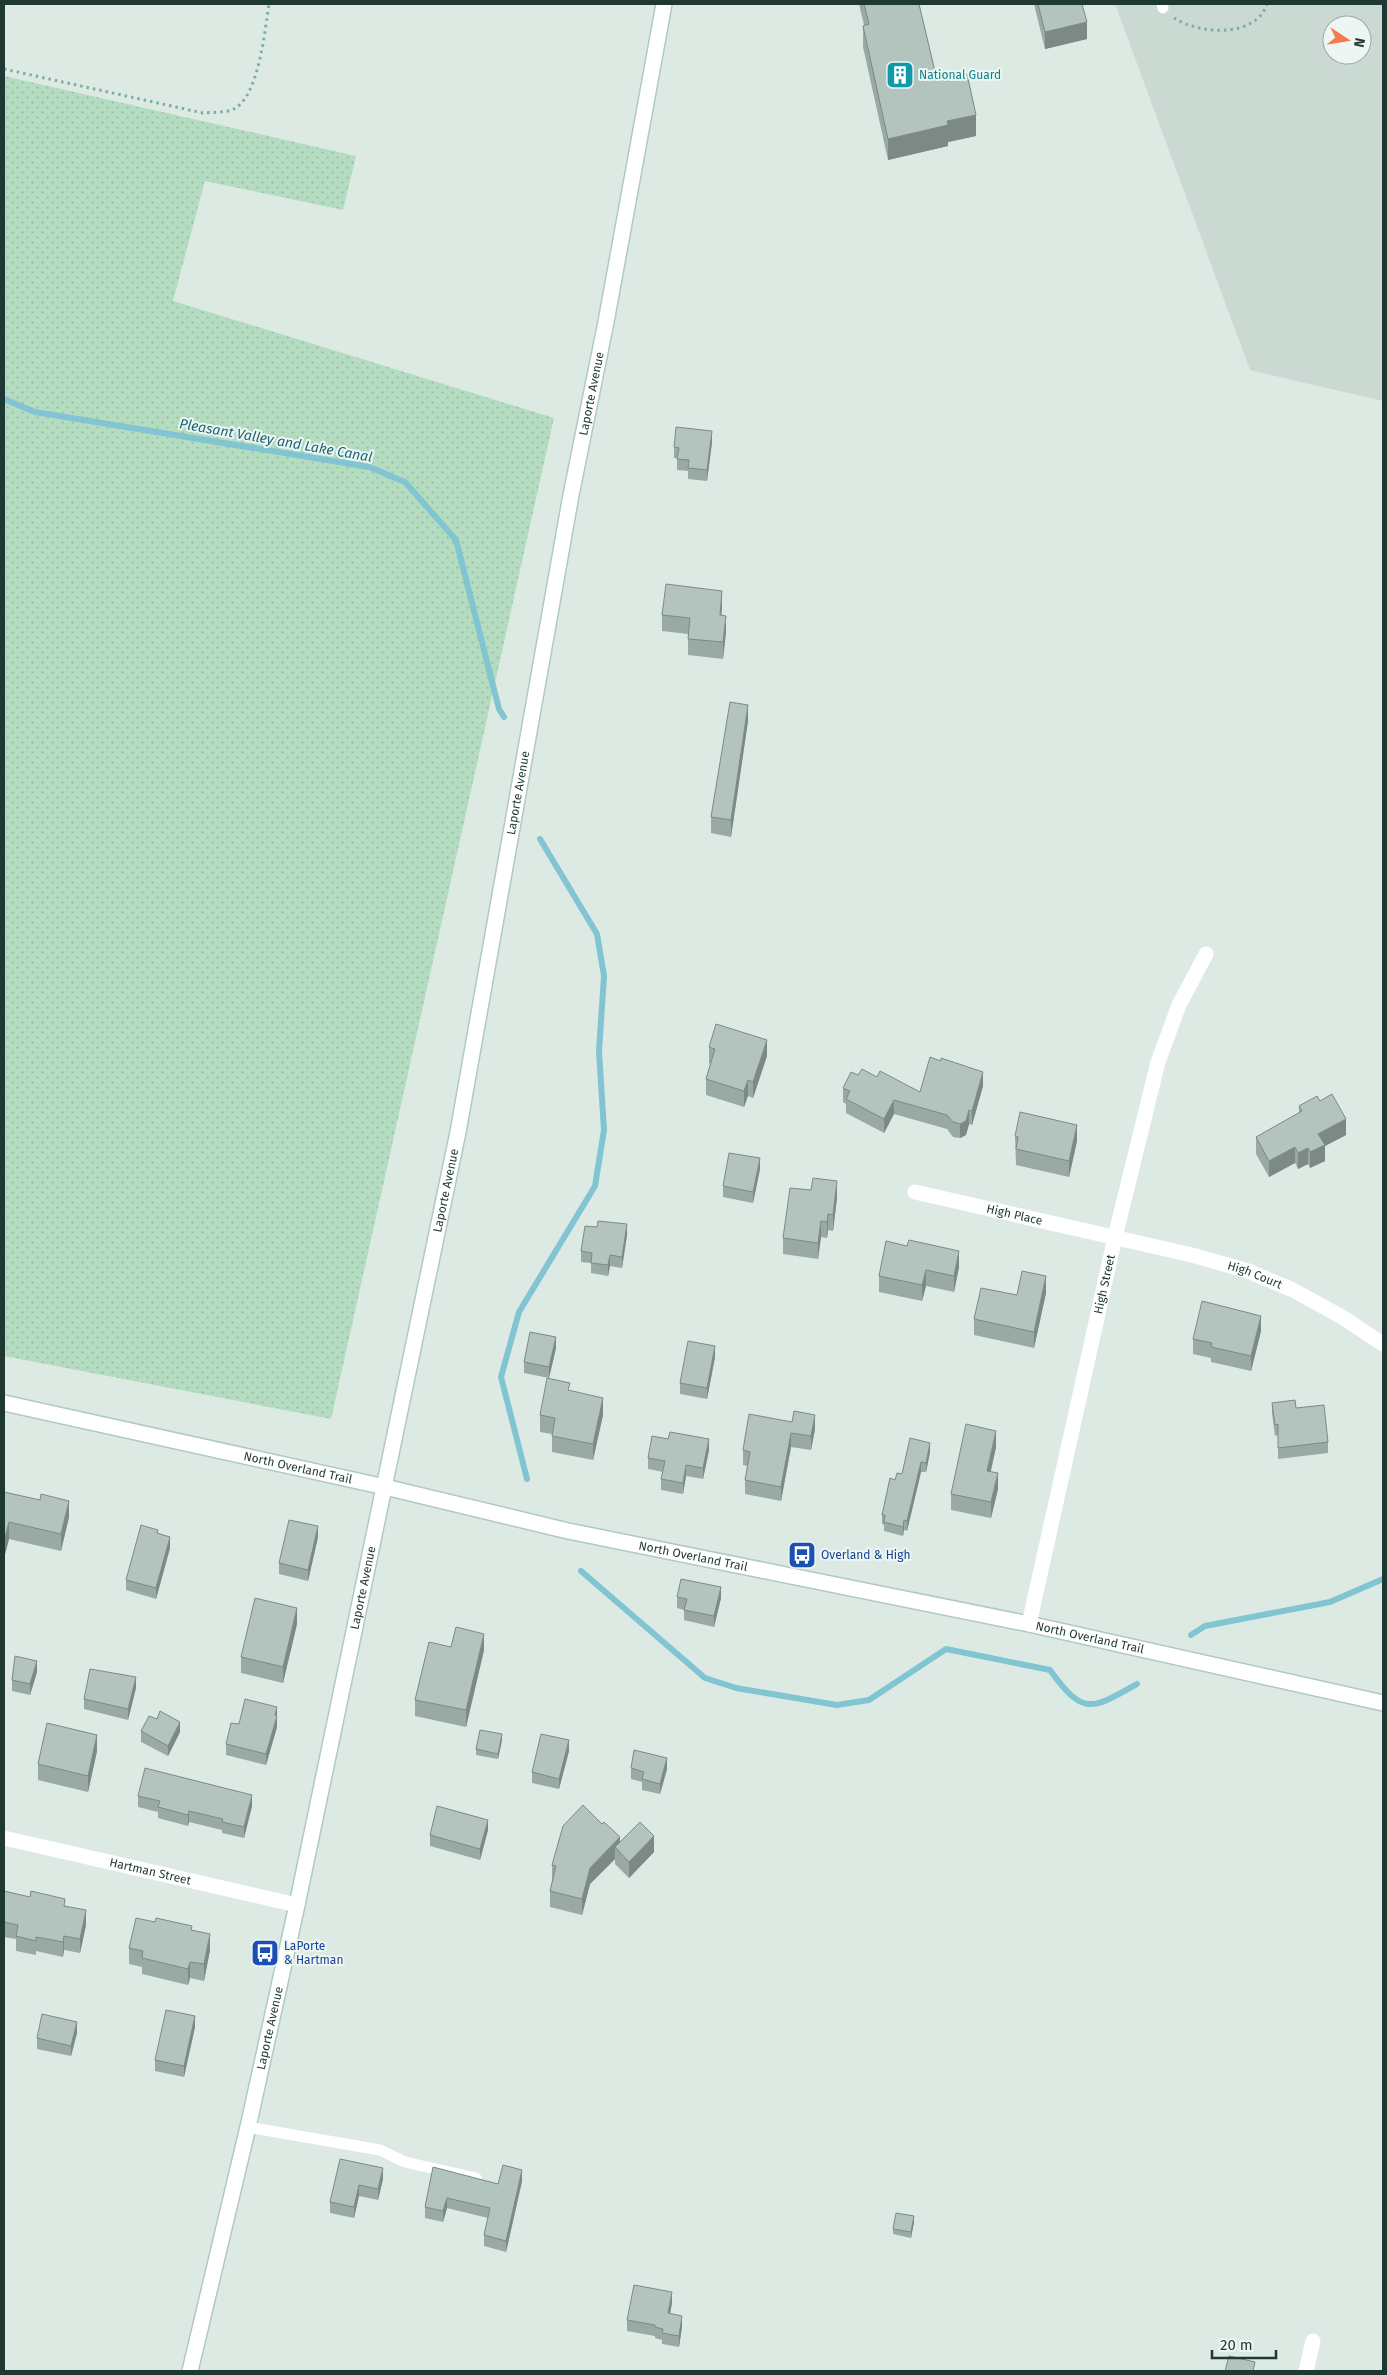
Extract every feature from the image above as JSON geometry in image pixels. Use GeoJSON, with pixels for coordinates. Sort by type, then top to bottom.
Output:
{"type":"FeatureCollection","features":[{"type":"Feature","properties":{"kind":"street","name":"Laporte Avenue"},"geometry":{"type":"LineString","coordinates":[[190,2371],[248,2127],[297,1905],[458,1132],[571,495],[606,322],[664,4]]}},
{"type":"Feature","properties":{"kind":"street","name":"High Street"},"geometry":{"type":"LineString","coordinates":[[1029,1624],[1115,1237],[1158,1062],[1179,1005],[1206,954]]}},
{"type":"Feature","properties":{"kind":"street","name":"High Place"},"geometry":{"type":"LineString","coordinates":[[915,1192],[1115,1237]]}},
{"type":"Feature","properties":{"kind":"street","name":"High Court"},"geometry":{"type":"LineString","coordinates":[[1115,1237],[1248,1271],[1292,1290],[1342,1317],[1383,1344]]}},
{"type":"Feature","properties":{"kind":"street","name":"North Overland Trail"},"geometry":{"type":"LineString","coordinates":[[4,1403],[385,1488],[576,1533],[1029,1624],[1383,1703]]}},
{"type":"Feature","properties":{"kind":"street","name":"Hartman Street"},"geometry":{"type":"LineString","coordinates":[[4,1838],[297,1905]]}},
{"type":"Feature","properties":{"kind":"street"},"geometry":{"type":"LineString","coordinates":[[1306,2371],[1312,2341]]}},
{"type":"Feature","properties":{"kind":"lane"},"geometry":{"type":"LineString","coordinates":[[248,2127],[380,2150],[404,2162],[476,2178]]}},
{"type":"Feature","properties":{"kind":"path"},"geometry":{"type":"LineString","coordinates":[[4,69],[203,113],[234,109],[248,94],[261,54],[268,4]]}},
{"type":"Feature","properties":{"kind":"path"},"geometry":{"type":"LineString","coordinates":[[1162,6],[1186,26],[1207,30],[1232,30],[1253,22],[1265,10],[1267,4]]}},
{"type":"Feature","properties":{"kind":"shaded area"},"geometry":{"type":"Polygon","coordinates":[[[1115,4],[1383,4],[1383,401],[1250,370],[1115,4]]]}},
{"type":"Feature","properties":{"kind":"green space"},"geometry":{"type":"Polygon","coordinates":[[[4,76],[356,156],[343,210],[205,181],[173,301],[554,418],[331,1419],[4,1356],[4,76]]]}},
{"type":"Feature","properties":{"kind":"building","name":"National Guard"},"geometry":{"type":"Polygon","coordinates":[[[864,4],[919,4],[937,80],[967,74],[976,115],[947,121],[948,125],[888,139],[863,26],[869,24],[864,4]]]}},
{"type":"Feature","properties":{"kind":"building"},"geometry":{"type":"Polygon","coordinates":[[[1038,4],[1082,4],[1087,22],[1045,32],[1038,4]]]}},
{"type":"Feature","properties":{"kind":"building"},"geometry":{"type":"Polygon","coordinates":[[[676,427],[712,431],[707,470],[688,468],[689,460],[677,459],[679,448],[674,447],[676,427]]]}},
{"type":"Feature","properties":{"kind":"building"},"geometry":{"type":"Polygon","coordinates":[[[666,584],[722,591],[720,615],[726,616],[723,642],[688,639],[690,618],[662,615],[666,584]]]}},
{"type":"Feature","properties":{"kind":"building"},"geometry":{"type":"Polygon","coordinates":[[[730,702],[748,705],[731,820],[711,817],[730,702]]]}},
{"type":"Feature","properties":{"kind":"building"},"geometry":{"type":"Polygon","coordinates":[[[716,1024],[767,1040],[753,1082],[748,1080],[744,1091],[706,1079],[715,1049],[709,1047],[716,1024]]]}},
{"type":"Feature","properties":{"kind":"building"},"geometry":{"type":"Polygon","coordinates":[[[930,1057],[941,1061],[941,1058],[983,1072],[972,1111],[969,1110],[966,1121],[960,1124],[953,1122],[947,1115],[894,1100],[884,1119],[846,1099],[850,1091],[843,1088],[851,1072],[858,1075],[862,1069],[877,1077],[880,1071],[920,1092],[930,1057]]]}},
{"type":"Feature","properties":{"kind":"building"},"geometry":{"type":"Polygon","coordinates":[[[1332,1094],[1346,1119],[1318,1134],[1325,1145],[1310,1152],[1308,1148],[1298,1153],[1295,1147],[1269,1161],[1256,1137],[1302,1111],[1299,1106],[1317,1096],[1320,1101],[1332,1094]]]}},
{"type":"Feature","properties":{"kind":"building"},"geometry":{"type":"Polygon","coordinates":[[[1020,1112],[1077,1125],[1069,1161],[1016,1149],[1018,1137],[1015,1136],[1020,1112]]]}},
{"type":"Feature","properties":{"kind":"building"},"geometry":{"type":"Polygon","coordinates":[[[729,1153],[760,1158],[753,1192],[723,1186],[729,1153]]]}},
{"type":"Feature","properties":{"kind":"building"},"geometry":{"type":"Polygon","coordinates":[[[813,1178],[837,1181],[833,1215],[828,1214],[827,1222],[821,1221],[818,1243],[783,1238],[790,1188],[811,1190],[813,1178]]]}},
{"type":"Feature","properties":{"kind":"building"},"geometry":{"type":"Polygon","coordinates":[[[598,1221],[627,1224],[622,1257],[610,1255],[608,1265],[591,1263],[592,1253],[581,1251],[585,1226],[597,1227],[598,1221]]]}},
{"type":"Feature","properties":{"kind":"building"},"geometry":{"type":"Polygon","coordinates":[[[909,1240],[959,1251],[954,1276],[926,1270],[922,1285],[879,1276],[886,1241],[907,1246],[909,1240]]]}},
{"type":"Feature","properties":{"kind":"building"},"geometry":{"type":"Polygon","coordinates":[[[1022,1271],[1046,1276],[1034,1332],[974,1319],[981,1288],[1017,1295],[1022,1271]]]}},
{"type":"Feature","properties":{"kind":"building"},"geometry":{"type":"Polygon","coordinates":[[[1202,1301],[1261,1316],[1251,1356],[1211,1347],[1212,1343],[1193,1339],[1202,1301]]]}},
{"type":"Feature","properties":{"kind":"building"},"geometry":{"type":"Polygon","coordinates":[[[530,1332],[556,1337],[549,1367],[524,1362],[530,1332]]]}},
{"type":"Feature","properties":{"kind":"building"},"geometry":{"type":"Polygon","coordinates":[[[688,1341],[715,1346],[707,1388],[680,1383],[688,1341]]]}},
{"type":"Feature","properties":{"kind":"building"},"geometry":{"type":"Polygon","coordinates":[[[547,1378],[570,1383],[568,1390],[603,1398],[593,1444],[552,1436],[555,1418],[540,1415],[547,1378]]]}},
{"type":"Feature","properties":{"kind":"building"},"geometry":{"type":"Polygon","coordinates":[[[1295,1400],[1296,1408],[1324,1405],[1328,1442],[1278,1448],[1278,1424],[1275,1425],[1272,1403],[1295,1400]]]}},
{"type":"Feature","properties":{"kind":"building"},"geometry":{"type":"Polygon","coordinates":[[[794,1411],[815,1415],[811,1436],[791,1433],[781,1487],[745,1480],[750,1452],[743,1450],[749,1414],[792,1422],[794,1411]]]}},
{"type":"Feature","properties":{"kind":"building"},"geometry":{"type":"Polygon","coordinates":[[[966,1424],[996,1431],[987,1471],[998,1473],[991,1502],[951,1494],[966,1424]]]}},
{"type":"Feature","properties":{"kind":"building"},"geometry":{"type":"Polygon","coordinates":[[[670,1432],[709,1439],[703,1468],[686,1465],[683,1483],[661,1479],[665,1461],[648,1458],[652,1436],[668,1439],[670,1432]]]}},
{"type":"Feature","properties":{"kind":"building"},"geometry":{"type":"Polygon","coordinates":[[[910,1438],[930,1443],[926,1463],[921,1462],[907,1521],[904,1520],[903,1527],[884,1522],[885,1515],[882,1515],[890,1478],[895,1480],[897,1473],[902,1474],[910,1438]]]}},
{"type":"Feature","properties":{"kind":"building"},"geometry":{"type":"Polygon","coordinates":[[[4,1492],[40,1500],[41,1494],[69,1501],[61,1534],[9,1522],[4,1542],[4,1492]]]}},
{"type":"Feature","properties":{"kind":"building"},"geometry":{"type":"Polygon","coordinates":[[[289,1520],[318,1526],[308,1570],[279,1563],[289,1520]]]}},
{"type":"Feature","properties":{"kind":"building"},"geometry":{"type":"Polygon","coordinates":[[[141,1525],[158,1530],[157,1533],[170,1537],[156,1588],[126,1580],[141,1525]]]}},
{"type":"Feature","properties":{"kind":"building"},"geometry":{"type":"Polygon","coordinates":[[[681,1579],[721,1587],[714,1616],[684,1610],[687,1599],[677,1597],[681,1579]]]}},
{"type":"Feature","properties":{"kind":"building"},"geometry":{"type":"Polygon","coordinates":[[[255,1598],[297,1608],[283,1667],[241,1657],[255,1598]]]}},
{"type":"Feature","properties":{"kind":"building"},"geometry":{"type":"Polygon","coordinates":[[[456,1627],[484,1634],[466,1710],[415,1700],[429,1642],[451,1647],[456,1627]]]}},
{"type":"Feature","properties":{"kind":"building"},"geometry":{"type":"Polygon","coordinates":[[[15,1656],[37,1661],[30,1684],[12,1680],[15,1656]]]}},
{"type":"Feature","properties":{"kind":"building"},"geometry":{"type":"Polygon","coordinates":[[[90,1669],[136,1677],[128,1709],[84,1699],[90,1669]]]}},
{"type":"Feature","properties":{"kind":"building"},"geometry":{"type":"Polygon","coordinates":[[[245,1699],[277,1707],[275,1715],[277,1716],[266,1754],[226,1744],[231,1723],[239,1724],[245,1699]]]}},
{"type":"Feature","properties":{"kind":"building"},"geometry":{"type":"Polygon","coordinates":[[[160,1711],[180,1722],[168,1746],[141,1731],[149,1716],[157,1719],[160,1711]]]}},
{"type":"Feature","properties":{"kind":"building"},"geometry":{"type":"Polygon","coordinates":[[[47,1723],[97,1735],[88,1776],[38,1764],[47,1723]]]}},
{"type":"Feature","properties":{"kind":"building"},"geometry":{"type":"Polygon","coordinates":[[[480,1730],[502,1734],[498,1754],[476,1749],[480,1730]]]}},
{"type":"Feature","properties":{"kind":"building"},"geometry":{"type":"Polygon","coordinates":[[[541,1734],[569,1740],[559,1779],[532,1772],[541,1734]]]}},
{"type":"Feature","properties":{"kind":"building"},"geometry":{"type":"Polygon","coordinates":[[[634,1750],[667,1758],[660,1784],[642,1779],[644,1772],[631,1768],[634,1750]]]}},
{"type":"Feature","properties":{"kind":"building"},"geometry":{"type":"Polygon","coordinates":[[[145,1768],[252,1795],[244,1827],[222,1822],[223,1819],[189,1811],[188,1815],[158,1807],[160,1801],[138,1796],[145,1768]]]}},
{"type":"Feature","properties":{"kind":"building"},"geometry":{"type":"Polygon","coordinates":[[[583,1805],[602,1824],[604,1822],[620,1837],[590,1868],[582,1899],[550,1891],[556,1866],[552,1865],[563,1826],[583,1805]]]}},
{"type":"Feature","properties":{"kind":"building"},"geometry":{"type":"Polygon","coordinates":[[[437,1806],[488,1820],[480,1849],[430,1835],[437,1806]]]}},
{"type":"Feature","properties":{"kind":"building"},"geometry":{"type":"Polygon","coordinates":[[[640,1822],[654,1836],[629,1862],[615,1847],[640,1822]]]}},
{"type":"Feature","properties":{"kind":"building"},"geometry":{"type":"Polygon","coordinates":[[[4,1891],[30,1897],[31,1891],[65,1899],[64,1906],[86,1910],[80,1939],[64,1936],[63,1942],[36,1937],[36,1941],[16,1936],[18,1925],[4,1922],[4,1891]]]}},
{"type":"Feature","properties":{"kind":"building"},"geometry":{"type":"Polygon","coordinates":[[[136,1918],[155,1922],[156,1918],[192,1926],[191,1930],[210,1934],[204,1964],[190,1962],[188,1969],[142,1958],[143,1951],[129,1948],[136,1918]]]}},
{"type":"Feature","properties":{"kind":"building"},"geometry":{"type":"Polygon","coordinates":[[[166,2010],[195,2016],[184,2066],[155,2060],[166,2010]]]}},
{"type":"Feature","properties":{"kind":"building"},"geometry":{"type":"Polygon","coordinates":[[[42,2014],[77,2022],[71,2046],[37,2038],[42,2014]]]}},
{"type":"Feature","properties":{"kind":"building"},"geometry":{"type":"Polygon","coordinates":[[[340,2159],[383,2168],[378,2189],[359,2185],[354,2207],[330,2202],[340,2159]]]}},
{"type":"Feature","properties":{"kind":"building"},"geometry":{"type":"Polygon","coordinates":[[[503,2165],[522,2170],[506,2241],[484,2235],[490,2208],[447,2198],[443,2211],[425,2207],[433,2167],[498,2184],[503,2165]]]}},
{"type":"Feature","properties":{"kind":"building"},"geometry":{"type":"Polygon","coordinates":[[[896,2213],[914,2216],[911,2232],[893,2229],[896,2213]]]}},
{"type":"Feature","properties":{"kind":"building"},"geometry":{"type":"Polygon","coordinates":[[[634,2285],[672,2292],[668,2313],[682,2316],[679,2336],[662,2333],[663,2329],[655,2327],[655,2325],[627,2320],[634,2285]]]}},
{"type":"Feature","properties":{"kind":"building"},"geometry":{"type":"Polygon","coordinates":[[[1229,2356],[1255,2362],[1253,2371],[1225,2371],[1229,2356]]]}},
{"type":"Feature","properties":{"kind":"waterway","name":"Pleasant Valley and Lake Canal"},"geometry":{"type":"LineString","coordinates":[[4,399],[35,412],[369,467],[405,482],[456,540],[499,709],[504,717]]}},
{"type":"Feature","properties":{"kind":"waterway","name":"Pleasant Valley and Lake Canal"},"geometry":{"type":"LineString","coordinates":[[527,1479],[501,1377],[519,1312],[595,1186],[604,1130],[599,1051],[604,976],[597,934],[540,839]]}},
{"type":"Feature","properties":{"kind":"waterway","name":"Pleasant Valley and Lake Canal"},"geometry":{"type":"LineString","coordinates":[[581,1571],[705,1678],[736,1688],[837,1705],[869,1700],[946,1649],[1050,1670],[1071,1695],[1080,1702],[1089,1704],[1109,1699],[1137,1684]]}},
{"type":"Feature","properties":{"kind":"waterway","name":"Pleasant Valley and Lake Canal"},"geometry":{"type":"LineString","coordinates":[[1191,1635],[1205,1626],[1330,1602],[1383,1579]]}},
{"type":"Feature","properties":{"kind":"place","name":"National Guard"},"geometry":{"type":"Point","coordinates":[900,75]}},
{"type":"Feature","properties":{"kind":"place","name":"Overland & High"},"geometry":{"type":"Point","coordinates":[802,1555]}},
{"type":"Feature","properties":{"kind":"place","name":"LaPorte & Hartman"},"geometry":{"type":"Point","coordinates":[265,1953]}}]}
